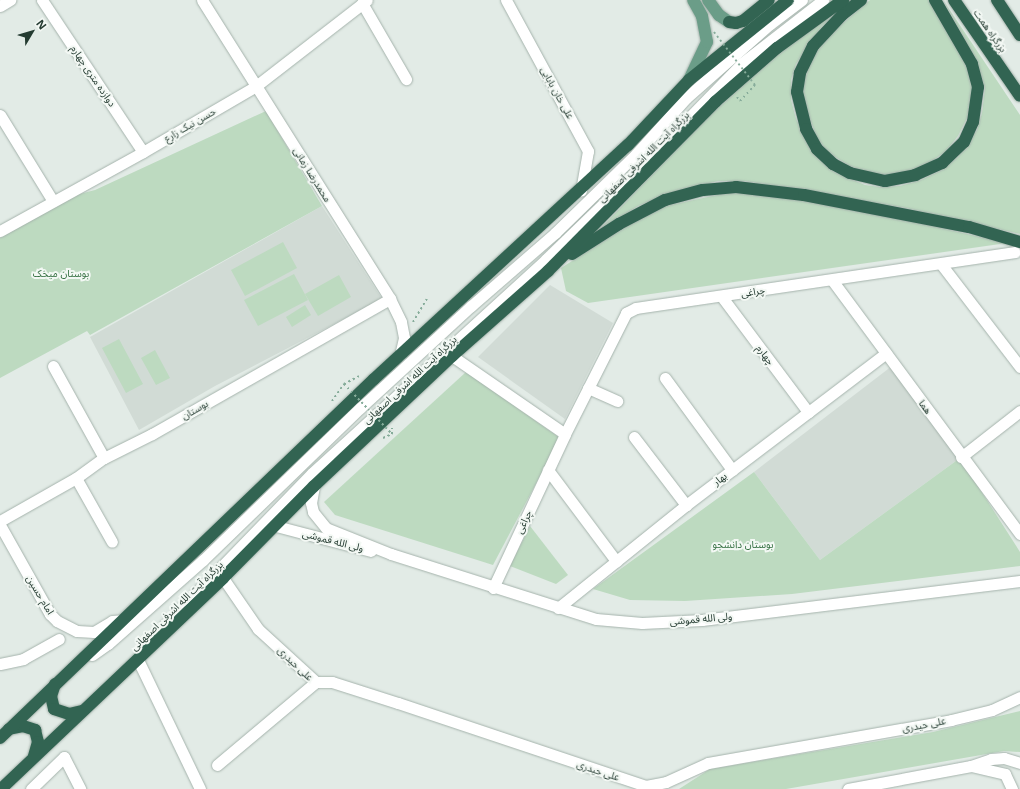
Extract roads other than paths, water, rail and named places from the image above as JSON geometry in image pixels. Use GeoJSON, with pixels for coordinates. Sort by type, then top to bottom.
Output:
{"type":"FeatureCollection","features":[{"type":"Feature","properties":{"kind":"highway"},"geometry":{"type":"LineString","coordinates":[[729,22],[736,23],[743,21],[770,0]]}},
{"type":"Feature","properties":{"kind":"highway","name":"بزرگراه آیت الله اشرفی اصفهانی"},"geometry":{"type":"LineString","coordinates":[[0,738],[56,683],[125,620],[257,489],[400,355],[581,190],[628,145],[689,80],[788,0]]}},
{"type":"Feature","properties":{"kind":"highway","name":"بزرگراه آیت الله اشرفی اصفهانی"},"geometry":{"type":"LineString","coordinates":[[1,789],[223,578],[314,486],[452,356],[548,271],[720,97],[777,48],[843,0]]}},
{"type":"Feature","properties":{"kind":"highway"},"geometry":{"type":"LineString","coordinates":[[861,0],[842,15],[813,46],[800,73],[797,92],[806,128],[817,148],[833,164],[850,173],[885,181],[915,175],[942,163],[964,142],[973,122],[978,87],[972,64],[935,0]]}},
{"type":"Feature","properties":{"kind":"highway","name":"بزرگراه همت"},"geometry":{"type":"LineString","coordinates":[[954,0],[1020,96]]}},
{"type":"Feature","properties":{"kind":"highway"},"geometry":{"type":"LineString","coordinates":[[997,0],[1020,35]]}},
{"type":"Feature","properties":{"kind":"highway"},"geometry":{"type":"LineString","coordinates":[[548,271],[644,210],[687,194],[736,187],[804,195],[969,227],[1018,247]]}},
{"type":"Feature","properties":{"kind":"highway"},"geometry":{"type":"LineString","coordinates":[[56,683],[51,696],[54,709],[69,714],[83,710]]}},
{"type":"Feature","properties":{"kind":"highway"},"geometry":{"type":"LineString","coordinates":[[9,729],[23,726],[35,730],[38,742],[34,757]]}},
{"type":"Feature","properties":{"kind":"main road"},"geometry":{"type":"LineString","coordinates":[[689,80],[707,42],[702,16],[693,0]]}},
{"type":"Feature","properties":{"kind":"main road"},"geometry":{"type":"LineString","coordinates":[[708,0],[719,15],[729,22]]}},
{"type":"Feature","properties":{"kind":"street"},"geometry":{"type":"LineString","coordinates":[[0,6],[10,0]]}},
{"type":"Feature","properties":{"kind":"street","name":"دوازده متری چهارم"},"geometry":{"type":"LineString","coordinates":[[42,0],[144,152]]}},
{"type":"Feature","properties":{"kind":"street","name":"محمدرضا زمانی"},"geometry":{"type":"LineString","coordinates":[[202,0],[390,300],[401,322],[404,338],[400,355]]}},
{"type":"Feature","properties":{"kind":"street","name":"علی خان بابایی"},"geometry":{"type":"LineString","coordinates":[[506,0],[588,151],[581,190]]}},
{"type":"Feature","properties":{"kind":"street"},"geometry":{"type":"LineString","coordinates":[[70,670],[108,644],[203,560],[360,408],[471,306],[555,233],[636,154],[686,98],[770,24],[802,0]]}},
{"type":"Feature","properties":{"kind":"street"},"geometry":{"type":"LineString","coordinates":[[83,710],[312,473],[546,259],[642,166],[742,63],[823,0]]}},
{"type":"Feature","properties":{"kind":"street"},"geometry":{"type":"LineString","coordinates":[[364,2],[406,79]]}},
{"type":"Feature","properties":{"kind":"street","name":"حسن نیک زارع"},"geometry":{"type":"LineString","coordinates":[[0,231],[144,152],[256,86],[364,2]]}},
{"type":"Feature","properties":{"kind":"street"},"geometry":{"type":"LineString","coordinates":[[0,115],[53,201]]}},
{"type":"Feature","properties":{"kind":"street","name":"چراغی"},"geometry":{"type":"LineString","coordinates":[[493,588],[565,434],[626,313],[636,308],[722,297],[941,264],[1018,247]]}},
{"type":"Feature","properties":{"kind":"street"},"geometry":{"type":"LineString","coordinates":[[941,264],[1020,367]]}},
{"type":"Feature","properties":{"kind":"street","name":"هما"},"geometry":{"type":"LineString","coordinates":[[832,280],[1020,534]]}},
{"type":"Feature","properties":{"kind":"street","name":"چهارم"},"geometry":{"type":"LineString","coordinates":[[722,297],[808,412]]}},
{"type":"Feature","properties":{"kind":"street","name":"بوستان"},"geometry":{"type":"LineString","coordinates":[[0,521],[76,478],[104,458],[152,434],[390,300]]}},
{"type":"Feature","properties":{"kind":"street","name":"بهار"},"geometry":{"type":"LineString","coordinates":[[558,608],[686,505],[886,353]]}},
{"type":"Feature","properties":{"kind":"street"},"geometry":{"type":"LineString","coordinates":[[452,356],[565,434]]}},
{"type":"Feature","properties":{"kind":"street"},"geometry":{"type":"LineString","coordinates":[[53,366],[104,458]]}},
{"type":"Feature","properties":{"kind":"street"},"geometry":{"type":"LineString","coordinates":[[665,378],[732,470]]}},
{"type":"Feature","properties":{"kind":"street"},"geometry":{"type":"LineString","coordinates":[[588,388],[617,401]]}},
{"type":"Feature","properties":{"kind":"street"},"geometry":{"type":"LineString","coordinates":[[961,456],[1020,412]]}},
{"type":"Feature","properties":{"kind":"street"},"geometry":{"type":"LineString","coordinates":[[634,437],[686,505]]}},
{"type":"Feature","properties":{"kind":"street"},"geometry":{"type":"LineString","coordinates":[[548,470],[616,561]]}},
{"type":"Feature","properties":{"kind":"street"},"geometry":{"type":"LineString","coordinates":[[76,478],[112,542]]}},
{"type":"Feature","properties":{"kind":"street","name":"ولی الله قموشی"},"geometry":{"type":"LineString","coordinates":[[314,486],[311,503],[313,512],[326,528],[391,554],[493,588],[558,608],[619,622],[642,623],[702,620],[1020,581]]}},
{"type":"Feature","properties":{"kind":"street","name":"امام حسین"},"geometry":{"type":"LineString","coordinates":[[0,525],[50,614],[57,621],[77,631],[94,632],[112,621],[125,620]]}},
{"type":"Feature","properties":{"kind":"street","name":"ولی الله قموشی"},"geometry":{"type":"LineString","coordinates":[[276,526],[350,548],[391,554]]}},
{"type":"Feature","properties":{"kind":"street","name":"علی حیدری"},"geometry":{"type":"LineString","coordinates":[[223,578],[258,629],[316,682],[332,682],[646,786],[666,782],[708,763],[951,720],[992,710],[1020,697]]}},
{"type":"Feature","properties":{"kind":"street"},"geometry":{"type":"LineString","coordinates":[[0,664],[23,659],[58,639]]}},
{"type":"Feature","properties":{"kind":"street"},"geometry":{"type":"LineString","coordinates":[[138,660],[200,789]]}},
{"type":"Feature","properties":{"kind":"street"},"geometry":{"type":"LineString","coordinates":[[218,765],[316,682]]}},
{"type":"Feature","properties":{"kind":"street"},"geometry":{"type":"LineString","coordinates":[[31,789],[64,756],[80,789]]}},
{"type":"Feature","properties":{"kind":"street"},"geometry":{"type":"LineString","coordinates":[[848,789],[971,766],[1004,758],[1020,763]]}},
{"type":"Feature","properties":{"kind":"street"},"geometry":{"type":"LineString","coordinates":[[971,766],[1005,774],[1012,789]]}},
{"type":"Feature","properties":{"kind":"street"},"geometry":{"type":"LineString","coordinates":[[0,786],[20,771]]}},
{"type":"Feature","properties":{"kind":"park label","name":"بوستان میخک"},"geometry":{"type":"Point","coordinates":[61,274]}},
{"type":"Feature","properties":{"kind":"park label","name":"بوستان دانشجو"},"geometry":{"type":"Point","coordinates":[743,545]}}]}
